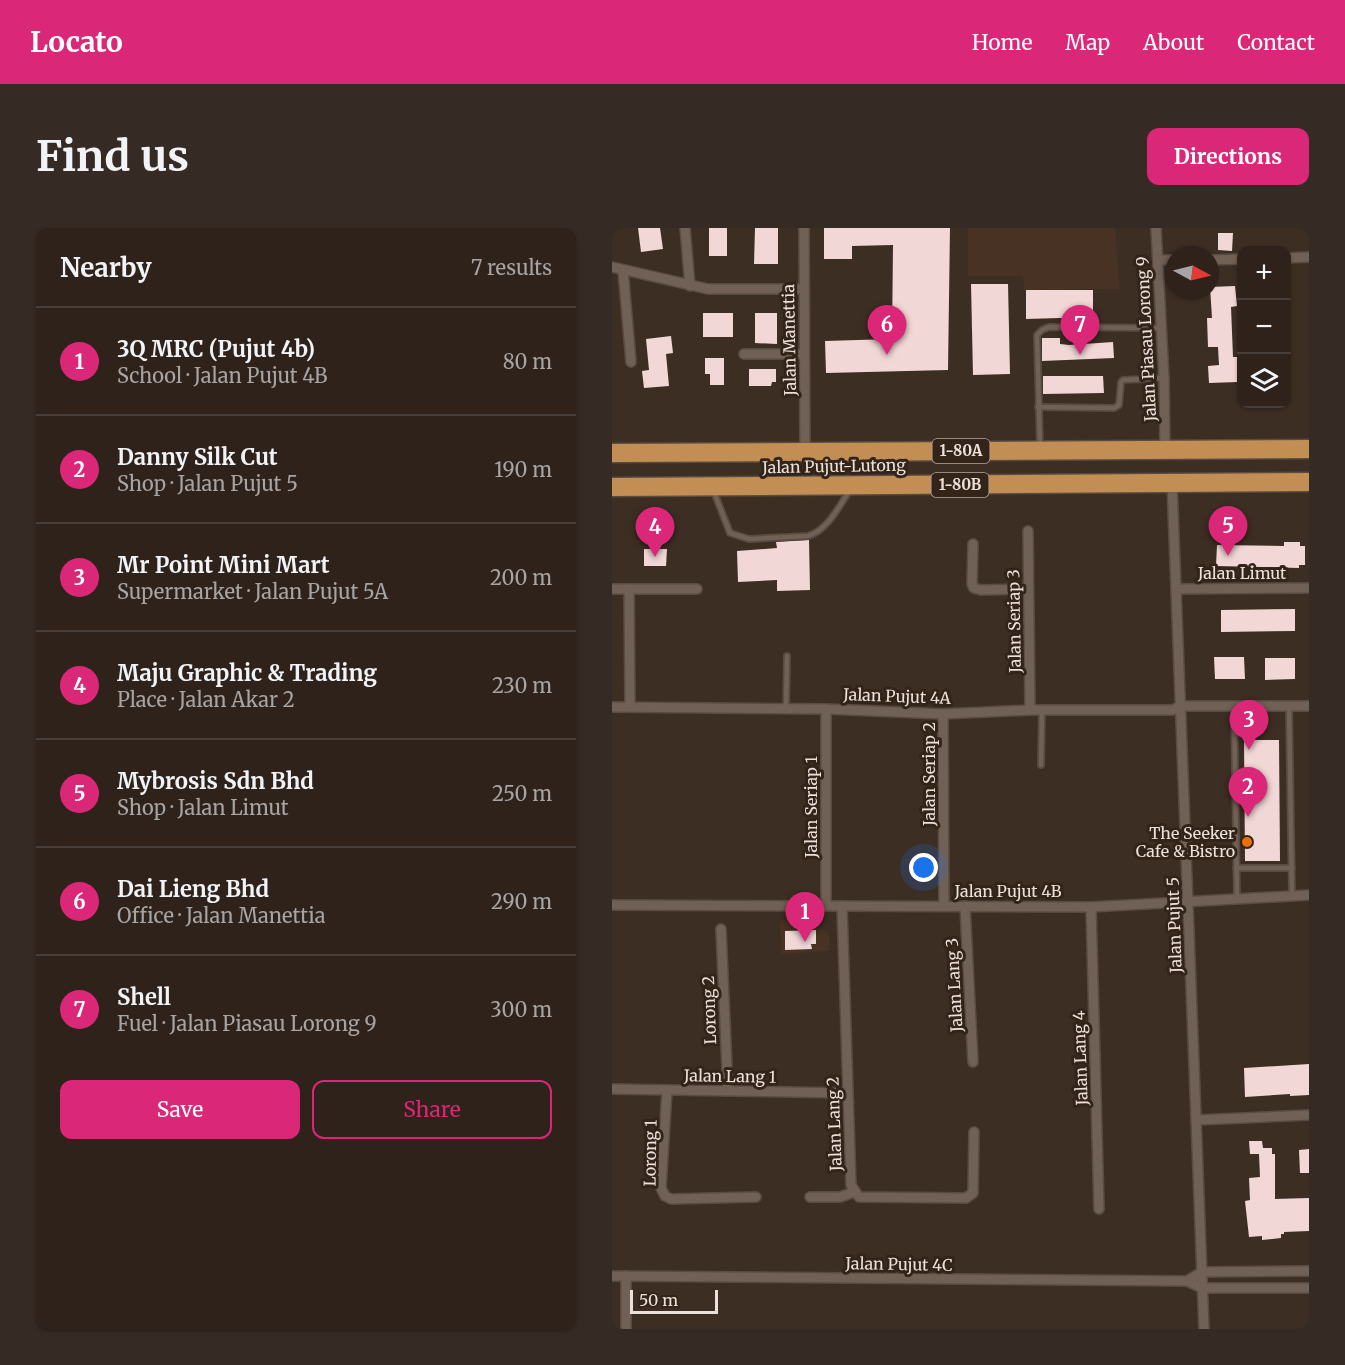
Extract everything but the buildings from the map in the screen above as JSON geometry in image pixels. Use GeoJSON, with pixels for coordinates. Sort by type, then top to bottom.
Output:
{"type":"FeatureCollection","features":[{"type":"Feature","properties":{"kind":"highway","name":"Jalan Pujut-Lutong"},"geometry":{"type":"LineString","coordinates":[[612,453],[1309,449]]}},
{"type":"Feature","properties":{"kind":"highway","name":"Jalan Pujut-Lutong"},"geometry":{"type":"LineString","coordinates":[[612,487],[1309,482]]}},
{"type":"Feature","properties":{"kind":"street"},"geometry":{"type":"LineString","coordinates":[[685,228],[690,286]]}},
{"type":"Feature","properties":{"kind":"street","name":"Jalan Manettia"},"geometry":{"type":"LineString","coordinates":[[804,228],[805,452]]}},
{"type":"Feature","properties":{"kind":"street","name":"Jalan Piasau Lorong 9"},"geometry":{"type":"LineString","coordinates":[[1156,228],[1166,450]]}},
{"type":"Feature","properties":{"kind":"street"},"geometry":{"type":"LineString","coordinates":[[1291,258],[1309,257]]}},
{"type":"Feature","properties":{"kind":"street"},"geometry":{"type":"LineString","coordinates":[[1219,260],[1237,259]]}},
{"type":"Feature","properties":{"kind":"street"},"geometry":{"type":"LineString","coordinates":[[1158,260],[1165,260]]}},
{"type":"Feature","properties":{"kind":"street"},"geometry":{"type":"LineString","coordinates":[[612,267],[708,289],[803,289]]}},
{"type":"Feature","properties":{"kind":"street"},"geometry":{"type":"LineString","coordinates":[[622,270],[631,362]]}},
{"type":"Feature","properties":{"kind":"street"},"geometry":{"type":"LineString","coordinates":[[744,354],[804,354]]}},
{"type":"Feature","properties":{"kind":"street","name":"Jalan Pujut 5"},"geometry":{"type":"LineString","coordinates":[[1172,483],[1204,1329]]}},
{"type":"Feature","properties":{"kind":"street","name":"Jalan Seriap 3"},"geometry":{"type":"LineString","coordinates":[[1028,531],[1030,710]]}},
{"type":"Feature","properties":{"kind":"street"},"geometry":{"type":"LineString","coordinates":[[973,544],[972,584],[975,588],[981,590],[1028,589]]}},
{"type":"Feature","properties":{"kind":"street","name":"Jalan Limut"},"geometry":{"type":"LineString","coordinates":[[1176,589],[1309,588]]}},
{"type":"Feature","properties":{"kind":"street"},"geometry":{"type":"LineString","coordinates":[[612,589],[697,590]]}},
{"type":"Feature","properties":{"kind":"street"},"geometry":{"type":"LineString","coordinates":[[629,590],[630,707]]}},
{"type":"Feature","properties":{"kind":"street","name":"Jalan Pujut 4A"},"geometry":{"type":"LineString","coordinates":[[612,707],[825,709],[943,714],[1030,710],[1173,710],[1180,706],[1309,706]]}},
{"type":"Feature","properties":{"kind":"street","name":"Jalan Seriap 1"},"geometry":{"type":"LineString","coordinates":[[825,709],[826,905]]}},
{"type":"Feature","properties":{"kind":"street","name":"Jalan Seriap 2"},"geometry":{"type":"LineString","coordinates":[[943,714],[945,906]]}},
{"type":"Feature","properties":{"kind":"street","name":"Jalan Pujut 4B"},"geometry":{"type":"LineString","coordinates":[[612,905],[1091,907],[1309,895]]}},
{"type":"Feature","properties":{"kind":"street","name":"Jalan Lang 2"},"geometry":{"type":"LineString","coordinates":[[842,906],[851,1185],[854,1192],[859,1197],[970,1197],[973,1193],[974,1132]]}},
{"type":"Feature","properties":{"kind":"street","name":"Jalan Lang 3"},"geometry":{"type":"LineString","coordinates":[[965,906],[973,1062]]}},
{"type":"Feature","properties":{"kind":"street","name":"Jalan Lang 4"},"geometry":{"type":"LineString","coordinates":[[1091,907],[1099,1209]]}},
{"type":"Feature","properties":{"kind":"street","name":"Lorong 2"},"geometry":{"type":"LineString","coordinates":[[721,929],[728,1091]]}},
{"type":"Feature","properties":{"kind":"street","name":"Jalan Lang 1"},"geometry":{"type":"LineString","coordinates":[[612,1089],[848,1093]]}},
{"type":"Feature","properties":{"kind":"street","name":"Lorong 1"},"geometry":{"type":"LineString","coordinates":[[667,1090],[661,1188],[665,1196],[671,1199],[756,1197]]}},
{"type":"Feature","properties":{"kind":"street"},"geometry":{"type":"LineString","coordinates":[[1196,1120],[1309,1115]]}},
{"type":"Feature","properties":{"kind":"street"},"geometry":{"type":"LineString","coordinates":[[810,1197],[840,1197],[854,1192]]}},
{"type":"Feature","properties":{"kind":"street"},"geometry":{"type":"LineString","coordinates":[[1186,1281],[1202,1272],[1309,1271]]}},
{"type":"Feature","properties":{"kind":"street","name":"Jalan Pujut 4C"},"geometry":{"type":"LineString","coordinates":[[612,1276],[1186,1281]]}},
{"type":"Feature","properties":{"kind":"street"},"geometry":{"type":"LineString","coordinates":[[626,1276],[626,1329]]}},
{"type":"Feature","properties":{"kind":"street"},"geometry":{"type":"LineString","coordinates":[[1186,1281],[1202,1288],[1309,1288]]}},
{"type":"Feature","properties":{"kind":"lane"},"geometry":{"type":"LineString","coordinates":[[1040,450],[1037,336],[1042,330],[1049,327],[1161,328]]}},
{"type":"Feature","properties":{"kind":"lane"},"geometry":{"type":"LineString","coordinates":[[1038,407],[1114,408],[1119,405],[1123,380],[1164,378]]}},
{"type":"Feature","properties":{"kind":"lane"},"geometry":{"type":"LineString","coordinates":[[711,487],[730,532],[749,539],[815,534],[823,529],[853,485]]}},
{"type":"Feature","properties":{"kind":"lane"},"geometry":{"type":"LineString","coordinates":[[786,709],[787,656]]}},
{"type":"Feature","properties":{"kind":"lane"},"geometry":{"type":"LineString","coordinates":[[1234,705],[1237,900]]}},
{"type":"Feature","properties":{"kind":"lane"},"geometry":{"type":"LineString","coordinates":[[1289,706],[1292,896]]}},
{"type":"Feature","properties":{"kind":"lane"},"geometry":{"type":"LineString","coordinates":[[1041,765],[1042,710]]}},
{"type":"Feature","properties":{"kind":"lane"},"geometry":{"type":"LineString","coordinates":[[1236,868],[1292,868]]}},
{"type":"Feature","properties":{"kind":"shaded area"},"geometry":{"type":"Polygon","coordinates":[[[968,228],[1115,228],[1120,289],[1024,290],[1023,276],[968,276],[968,228]]]}},
{"type":"Feature","properties":{"kind":"shaded area"},"geometry":{"type":"Polygon","coordinates":[[[780,920],[810,921],[829,934],[829,951],[782,954],[780,920]]]}},
{"type":"Feature","properties":{"kind":"place","name":"Dai Lieng Bhd"},"geometry":{"type":"Point","coordinates":[887,355]}},
{"type":"Feature","properties":{"kind":"place","name":"Shell"},"geometry":{"type":"Point","coordinates":[1080,355]}},
{"type":"Feature","properties":{"kind":"place","name":"Mybrosis Sdn Bhd"},"geometry":{"type":"Point","coordinates":[1228,556]}},
{"type":"Feature","properties":{"kind":"place","name":"Maju Graphic & Trading"},"geometry":{"type":"Point","coordinates":[655,557]}},
{"type":"Feature","properties":{"kind":"place","name":"Mr Point Mini Mart"},"geometry":{"type":"Point","coordinates":[1249,750]}},
{"type":"Feature","properties":{"kind":"place","name":"Danny Silk Cut"},"geometry":{"type":"Point","coordinates":[1248,817]}},
{"type":"Feature","properties":{"kind":"place","name":"The Seeker Cafe & Bistro"},"geometry":{"type":"Point","coordinates":[1247,842]}},
{"type":"Feature","properties":{"kind":"place","name":"3Q MRC (Pujut 4b)"},"geometry":{"type":"Point","coordinates":[805,942]}}]}
